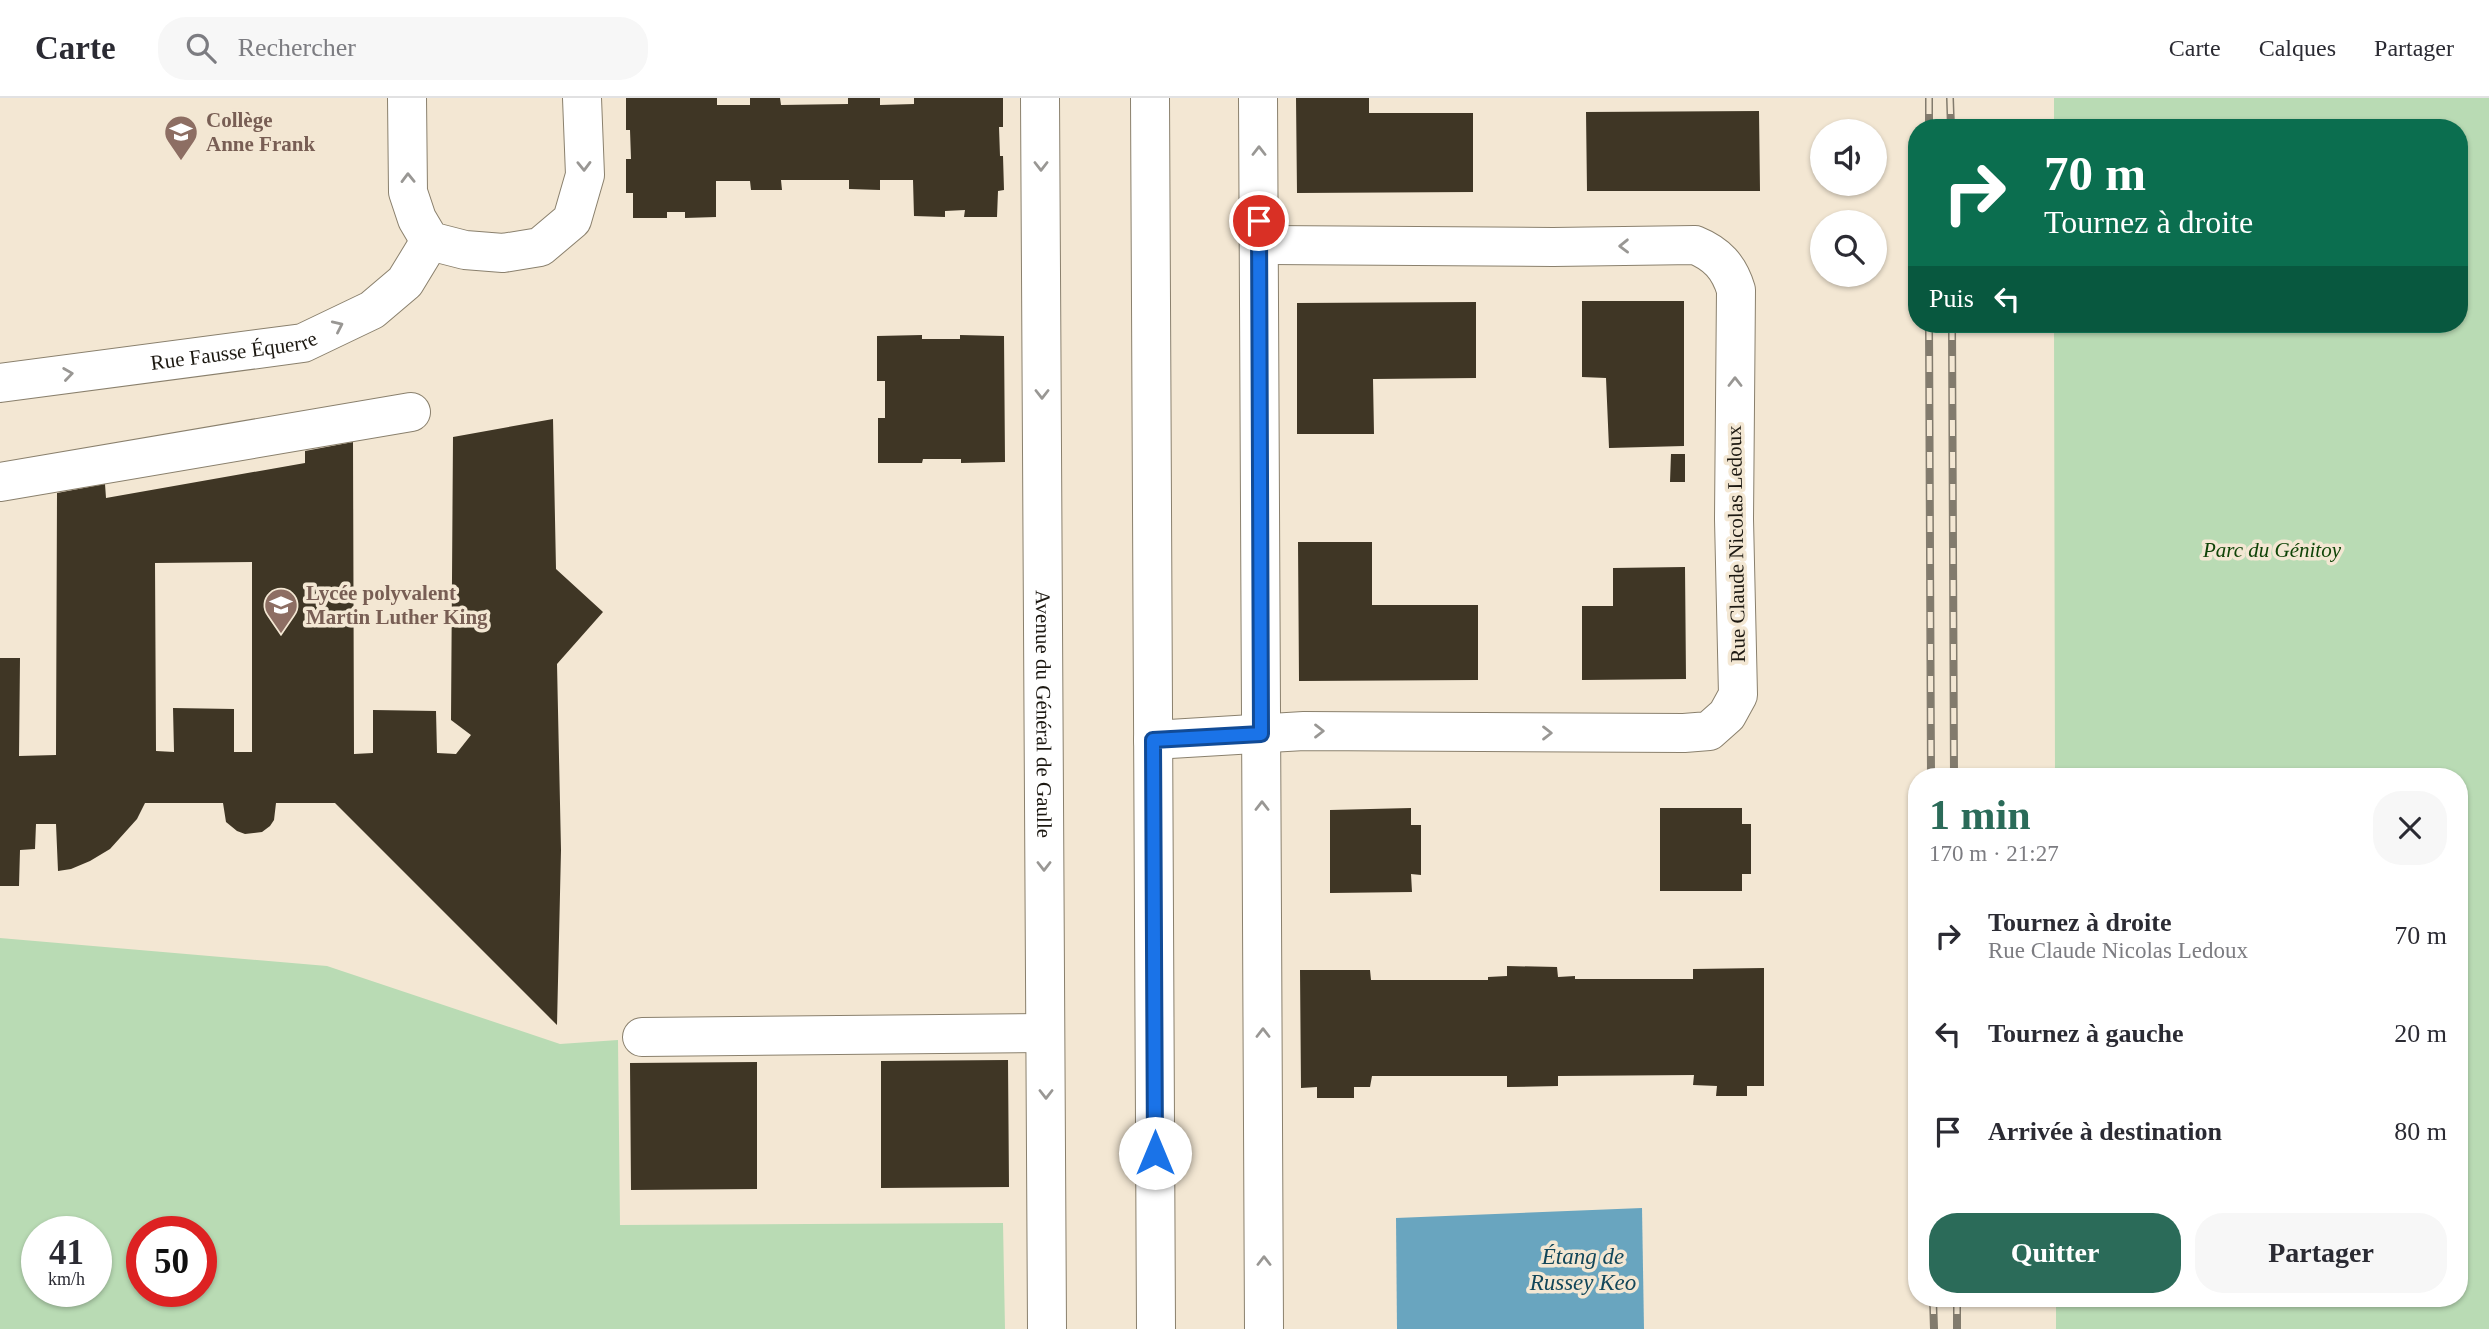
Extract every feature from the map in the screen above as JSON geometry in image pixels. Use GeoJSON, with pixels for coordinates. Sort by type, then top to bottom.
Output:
{"type":"FeatureCollection","features":[{"type":"Feature","properties":{"kind":"street"},"geometry":{"type":"LineString","coordinates":[[407,98],[408,192],[417,219],[430,241],[465,250],[503,253],[540,247],[572,220],[585,175],[582,98]]}},
{"type":"Feature","properties":{"kind":"street","name":"Avenue du Général de Gaulle"},"geometry":{"type":"LineString","coordinates":[[1040,98],[1047,1329]]}},
{"type":"Feature","properties":{"kind":"street"},"geometry":{"type":"LineString","coordinates":[[1150,98],[1156,1329]]}},
{"type":"Feature","properties":{"kind":"street"},"geometry":{"type":"LineString","coordinates":[[1258,98],[1264,1329]]}},
{"type":"Feature","properties":{"kind":"street","name":"Rue Fausse Équerre"},"geometry":{"type":"LineString","coordinates":[[0,383],[303,343],[372,310],[405,282],[430,241]]}},
{"type":"Feature","properties":{"kind":"street","name":"Rue Claude Nicolas Ledoux"},"geometry":{"type":"LineString","coordinates":[[1153,740],[1304,731],[1684,733],[1709,731],[1727,715],[1738,695],[1734,519],[1736,290],[1731,275],[1711,251],[1695,245],[1259,246]]}},
{"type":"Feature","properties":{"kind":"street"},"geometry":{"type":"LineString","coordinates":[[0,482],[411,412]]}},
{"type":"Feature","properties":{"kind":"street"},"geometry":{"type":"LineString","coordinates":[[642,1037],[1045,1033]]}},
{"type":"Feature","properties":{"kind":"green space","name":"Parc du Génitoy"},"geometry":{"type":"Polygon","coordinates":[[[2054,98],[2489,98],[2489,1329],[2056,1329],[2056,1307],[2468,1307],[2468,768],[2055,768],[2054,333],[2468,333],[2468,119],[2054,119],[2054,98]]]}},
{"type":"Feature","properties":{"kind":"green space"},"geometry":{"type":"Polygon","coordinates":[[[0,938],[327,966],[560,1044],[618,1040],[620,1225],[1003,1223],[1005,1329],[0,1329],[0,938]]]}},
{"type":"Feature","properties":{"kind":"water","name":"Étang de Russey Keo"},"geometry":{"type":"Polygon","coordinates":[[[1642,1208],[1644,1329],[1397,1329],[1396,1218],[1642,1208]]]}},
{"type":"Feature","properties":{"kind":"building"},"geometry":{"type":"Polygon","coordinates":[[[626,98],[717,98],[717,105],[750,105],[750,98],[780,98],[781,105],[848,104],[848,98],[880,98],[880,105],[914,104],[914,98],[1003,98],[1003,127],[999,127],[1004,190],[998,191],[997,217],[964,217],[965,210],[945,211],[945,217],[914,216],[913,180],[880,180],[880,190],[849,189],[849,180],[781,180],[782,190],[751,190],[750,181],[716,181],[716,217],[685,218],[685,212],[667,212],[667,218],[633,218],[633,193],[626,193],[626,159],[631,159],[630,130],[626,130],[626,98]]]}},
{"type":"Feature","properties":{"kind":"building"},"geometry":{"type":"Polygon","coordinates":[[[1296,98],[1369,98],[1369,113],[1473,113],[1473,192],[1297,193],[1296,98]]]}},
{"type":"Feature","properties":{"kind":"building"},"geometry":{"type":"Polygon","coordinates":[[[1759,111],[1760,191],[1587,191],[1586,112],[1759,111]]]}},
{"type":"Feature","properties":{"kind":"building"},"geometry":{"type":"Polygon","coordinates":[[[1582,301],[1684,301],[1684,446],[1609,448],[1606,378],[1582,377],[1582,301]]]}},
{"type":"Feature","properties":{"kind":"building"},"geometry":{"type":"Polygon","coordinates":[[[1476,302],[1476,378],[1373,379],[1374,434],[1297,434],[1297,303],[1476,302]]]}},
{"type":"Feature","properties":{"kind":"building"},"geometry":{"type":"Polygon","coordinates":[[[922,335],[922,339],[960,339],[960,335],[1004,336],[1005,462],[961,463],[961,459],[923,459],[922,463],[878,463],[878,418],[885,418],[885,381],[877,381],[877,336],[922,335]]]}},
{"type":"Feature","properties":{"kind":"building"},"geometry":{"type":"Polygon","coordinates":[[[553,419],[556,569],[603,612],[557,664],[561,850],[557,1025],[335,803],[276,803],[274,820],[270,826],[262,832],[245,834],[226,822],[223,803],[145,803],[137,819],[110,849],[90,861],[58,871],[56,824],[36,824],[35,849],[20,850],[19,886],[0,886],[0,658],[20,658],[19,756],[56,755],[57,493],[105,484],[106,498],[305,463],[305,451],[353,442],[354,754],[373,753],[373,710],[436,711],[437,753],[456,754],[471,735],[451,720],[453,437],[553,419]],[[252,562],[155,563],[156,751],[174,752],[173,708],[234,709],[234,752],[252,752],[252,562]]]}},
{"type":"Feature","properties":{"kind":"building"},"geometry":{"type":"Polygon","coordinates":[[[1671,454],[1685,454],[1685,482],[1670,482],[1671,454]]]}},
{"type":"Feature","properties":{"kind":"building"},"geometry":{"type":"Polygon","coordinates":[[[1298,542],[1372,542],[1372,605],[1478,605],[1478,680],[1299,681],[1298,542]]]}},
{"type":"Feature","properties":{"kind":"building"},"geometry":{"type":"Polygon","coordinates":[[[1685,567],[1686,679],[1582,680],[1582,606],[1613,606],[1613,568],[1685,567]]]}},
{"type":"Feature","properties":{"kind":"building"},"geometry":{"type":"Polygon","coordinates":[[[1411,808],[1411,825],[1421,825],[1421,875],[1411,874],[1412,892],[1330,893],[1330,810],[1411,808]]]}},
{"type":"Feature","properties":{"kind":"building"},"geometry":{"type":"Polygon","coordinates":[[[1660,808],[1742,808],[1742,824],[1751,824],[1751,874],[1742,874],[1742,891],[1660,891],[1660,808]]]}},
{"type":"Feature","properties":{"kind":"building"},"geometry":{"type":"Polygon","coordinates":[[[1507,966],[1557,967],[1558,977],[1575,976],[1575,979],[1693,979],[1693,969],[1764,968],[1764,1086],[1747,1086],[1747,1096],[1716,1096],[1717,1086],[1693,1085],[1694,1075],[1558,1076],[1558,1086],[1507,1087],[1507,1076],[1372,1076],[1370,1087],[1354,1087],[1354,1098],[1317,1098],[1317,1087],[1301,1088],[1300,970],[1370,970],[1371,980],[1488,980],[1488,977],[1507,976],[1507,966]]]}},
{"type":"Feature","properties":{"kind":"building"},"geometry":{"type":"Polygon","coordinates":[[[1008,1060],[1009,1187],[881,1188],[881,1061],[1008,1060]]]}},
{"type":"Feature","properties":{"kind":"building"},"geometry":{"type":"Polygon","coordinates":[[[757,1062],[757,1189],[631,1190],[630,1063],[757,1062]]]}},
{"type":"Feature","properties":{"kind":"railway"},"geometry":{"type":"LineString","coordinates":[[1929,98],[1929,119]]}},
{"type":"Feature","properties":{"kind":"railway"},"geometry":{"type":"LineString","coordinates":[[1950,98],[1951,119]]}},
{"type":"Feature","properties":{"kind":"railway"},"geometry":{"type":"LineString","coordinates":[[1929,333],[1931,768]]}},
{"type":"Feature","properties":{"kind":"railway"},"geometry":{"type":"LineString","coordinates":[[1952,333],[1954,768]]}},
{"type":"Feature","properties":{"kind":"railway"},"geometry":{"type":"LineString","coordinates":[[1933,1307],[1934,1329]]}},
{"type":"Feature","properties":{"kind":"railway"},"geometry":{"type":"LineString","coordinates":[[1957,1307],[1957,1329]]}},
{"type":"Feature","properties":{"kind":"place","name":"Collège Anne Frank"},"geometry":{"type":"Point","coordinates":[181,162]}},
{"type":"Feature","properties":{"kind":"place","name":"Lycée polyvalent Martin Luther King"},"geometry":{"type":"Point","coordinates":[281,635]}},
{"type":"Feature","properties":{"kind":"route"},"geometry":{"type":"LineString","coordinates":[[1155,1153],[1153,740],[1261,734],[1259,221]]}}]}
